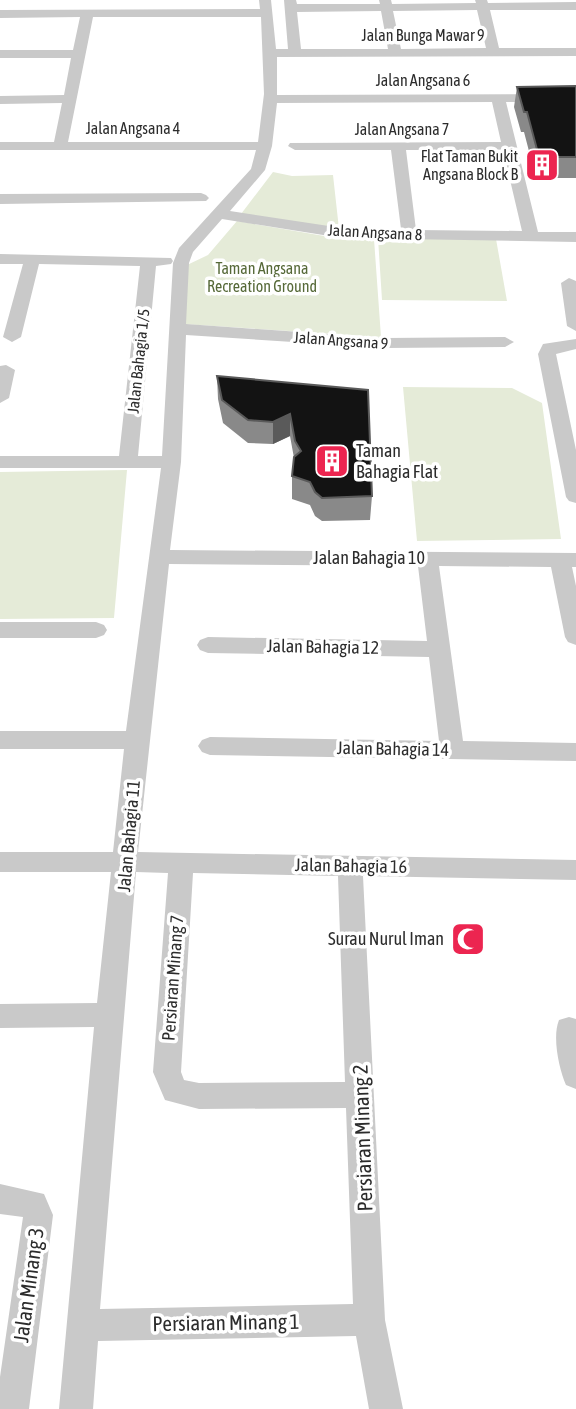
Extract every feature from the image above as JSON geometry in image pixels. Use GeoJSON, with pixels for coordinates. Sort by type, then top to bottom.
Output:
{"type":"FeatureCollection","features":[{"type":"Feature","properties":{"kind":"street"},"geometry":{"type":"LineString","coordinates":[[295,53],[290,4],[482,3],[576,7],[573,0]]}},
{"type":"Feature","properties":{"kind":"street"},"geometry":{"type":"LineString","coordinates":[[482,3],[494,53]]}},
{"type":"Feature","properties":{"kind":"street"},"geometry":{"type":"LineString","coordinates":[[386,4],[395,53]]}},
{"type":"Feature","properties":{"kind":"street"},"geometry":{"type":"LineString","coordinates":[[0,14],[87,14],[266,6],[270,53],[265,146],[271,155],[270,170],[227,215],[195,254],[181,263],[149,260],[0,259]]}},
{"type":"Feature","properties":{"kind":"street"},"geometry":{"type":"LineString","coordinates":[[60,145],[87,14]]}},
{"type":"Feature","properties":{"kind":"street","name":"Jalan Bunga Mawar 9"},"geometry":{"type":"LineString","coordinates":[[270,53],[576,52]]}},
{"type":"Feature","properties":{"kind":"street"},"geometry":{"type":"LineString","coordinates":[[0,54],[79,54]]}},
{"type":"Feature","properties":{"kind":"street"},"geometry":{"type":"LineString","coordinates":[[498,98],[531,236]]}},
{"type":"Feature","properties":{"kind":"street","name":"Jalan Angsana 6"},"geometry":{"type":"LineString","coordinates":[[269,99],[576,98]]}},
{"type":"Feature","properties":{"kind":"street"},"geometry":{"type":"LineString","coordinates":[[0,100],[70,99]]}},
{"type":"Feature","properties":{"kind":"street","name":"Jalan Angsana 4"},"geometry":{"type":"LineString","coordinates":[[0,146],[265,146]]}},
{"type":"Feature","properties":{"kind":"street","name":"Jalan Angsana 7"},"geometry":{"type":"LineString","coordinates":[[295,146],[509,146]]}},
{"type":"Feature","properties":{"kind":"street"},"geometry":{"type":"LineString","coordinates":[[398,147],[409,234]]}},
{"type":"Feature","properties":{"kind":"street"},"geometry":{"type":"LineString","coordinates":[[0,199],[201,198]]}},
{"type":"Feature","properties":{"kind":"street","name":"Jalan Angsana 8"},"geometry":{"type":"LineString","coordinates":[[227,215],[342,233],[576,237]]}},
{"type":"Feature","properties":{"kind":"street"},"geometry":{"type":"LineString","coordinates":[[12,337],[32,259]]}},
{"type":"Feature","properties":{"kind":"street","name":"Jalan Bahagia 1/5"},"geometry":{"type":"LineString","coordinates":[[128,461],[149,260]]}},
{"type":"Feature","properties":{"kind":"street","name":"Jalan Bahagia 11"},"geometry":{"type":"LineString","coordinates":[[76,1409],[109,1016],[127,862],[137,740],[171,461],[181,263]]}},
{"type":"Feature","properties":{"kind":"street"},"geometry":{"type":"LineString","coordinates":[[569,283],[576,326]]}},
{"type":"Feature","properties":{"kind":"street","name":"Jalan Angsana 9"},"geometry":{"type":"LineString","coordinates":[[177,329],[386,344],[505,342]]}},
{"type":"Feature","properties":{"kind":"street"},"geometry":{"type":"LineString","coordinates":[[575,484],[567,406],[547,354],[549,348],[576,344]]}},
{"type":"Feature","properties":{"kind":"street"},"geometry":{"type":"LineString","coordinates":[[0,398],[6,370]]}},
{"type":"Feature","properties":{"kind":"street"},"geometry":{"type":"LineString","coordinates":[[0,462],[171,461]]}},
{"type":"Feature","properties":{"kind":"street","name":"Jalan Bahagia 10"},"geometry":{"type":"LineString","coordinates":[[161,557],[568,560]]}},
{"type":"Feature","properties":{"kind":"street"},"geometry":{"type":"LineString","coordinates":[[428,559],[437,649],[452,749]]}},
{"type":"Feature","properties":{"kind":"street"},"geometry":{"type":"LineString","coordinates":[[568,560],[576,637]]}},
{"type":"Feature","properties":{"kind":"street"},"geometry":{"type":"LineString","coordinates":[[0,630],[96,630]]}},
{"type":"Feature","properties":{"kind":"street","name":"Jalan Bahagia 12"},"geometry":{"type":"LineString","coordinates":[[208,645],[437,649]]}},
{"type":"Feature","properties":{"kind":"street"},"geometry":{"type":"LineString","coordinates":[[0,740],[137,740]]}},
{"type":"Feature","properties":{"kind":"street","name":"Jalan Bahagia 14"},"geometry":{"type":"LineString","coordinates":[[210,747],[576,752]]}},
{"type":"Feature","properties":{"kind":"street","name":"Jalan Bahagia 16"},"geometry":{"type":"LineString","coordinates":[[0,862],[576,870]]}},
{"type":"Feature","properties":{"kind":"street","name":"Persiaran Minang 7"},"geometry":{"type":"LineString","coordinates":[[181,864],[167,1072],[175,1091],[199,1096],[361,1095]]}},
{"type":"Feature","properties":{"kind":"street","name":"Persiaran Minang 2"},"geometry":{"type":"LineString","coordinates":[[350,866],[369,1320],[386,1409]]}},
{"type":"Feature","properties":{"kind":"street"},"geometry":{"type":"LineString","coordinates":[[0,1016],[109,1016]]}},
{"type":"Feature","properties":{"kind":"street"},"geometry":{"type":"LineString","coordinates":[[569,1029],[576,1076]]}},
{"type":"Feature","properties":{"kind":"street","name":"Jalan Minang 3"},"geometry":{"type":"LineString","coordinates":[[0,1199],[33,1203],[38,1215],[12,1409]]}},
{"type":"Feature","properties":{"kind":"street","name":"Persiaran Minang 1"},"geometry":{"type":"LineString","coordinates":[[84,1325],[369,1320]]}},
{"type":"Feature","properties":{"kind":"green space"},"geometry":{"type":"Polygon","coordinates":[[[273,172],[292,176],[333,175],[339,229],[241,214],[273,172]]]}},
{"type":"Feature","properties":{"kind":"green space","name":"Taman Angsana Recreation Ground"},"geometry":{"type":"Polygon","coordinates":[[[237,221],[336,238],[374,239],[381,337],[183,324],[187,265],[208,255],[237,221]]]}},
{"type":"Feature","properties":{"kind":"green space"},"geometry":{"type":"Polygon","coordinates":[[[378,238],[496,239],[507,301],[382,300],[378,238]]]}},
{"type":"Feature","properties":{"kind":"green space"},"geometry":{"type":"Polygon","coordinates":[[[403,387],[512,388],[542,403],[561,539],[417,541],[403,387]]]}},
{"type":"Feature","properties":{"kind":"green space"},"geometry":{"type":"Polygon","coordinates":[[[127,470],[114,618],[0,619],[0,472],[127,470]]]}},
{"type":"Feature","properties":{"kind":"building"},"geometry":{"type":"Polygon","coordinates":[[[576,86],[576,157],[539,157],[517,87],[576,86]]]}},
{"type":"Feature","properties":{"kind":"building"},"geometry":{"type":"Polygon","coordinates":[[[217,376],[368,390],[372,496],[322,498],[310,482],[292,476],[294,457],[301,451],[295,441],[290,414],[273,422],[248,420],[222,400],[217,376]]]}},
{"type":"Feature","properties":{"kind":"place","name":"Flat Taman Bukit Angsana Block B"},"geometry":{"type":"Point","coordinates":[542,165]}},
{"type":"Feature","properties":{"kind":"place","name":"Taman Bahagia Flat"},"geometry":{"type":"Point","coordinates":[332,461]}},
{"type":"Feature","properties":{"kind":"place","name":"Surau Nurul Iman"},"geometry":{"type":"Point","coordinates":[468,939]}}]}
